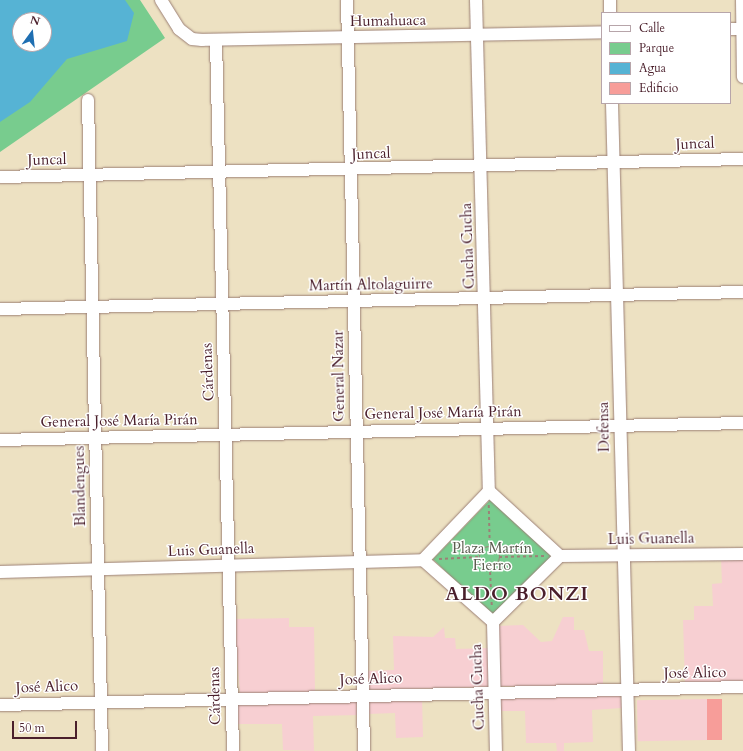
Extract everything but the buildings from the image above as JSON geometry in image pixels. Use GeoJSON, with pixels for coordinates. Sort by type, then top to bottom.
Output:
{"type":"FeatureCollection","features":[{"type":"Feature","properties":{"kind":"street","name":"Humahuaca"},"geometry":{"type":"LineString","coordinates":[[161,0],[178,29],[192,39],[348,38],[601,32]]}},
{"type":"Feature","properties":{"kind":"street","name":"General Nazar"},"geometry":{"type":"LineString","coordinates":[[347,0],[364,751]]}},
{"type":"Feature","properties":{"kind":"street","name":"Cucha Cucha"},"geometry":{"type":"LineString","coordinates":[[476,0],[486,298],[489,491]]}},
{"type":"Feature","properties":{"kind":"street"},"geometry":{"type":"LineString","coordinates":[[610,0],[610,12]]}},
{"type":"Feature","properties":{"kind":"street"},"geometry":{"type":"LineString","coordinates":[[742,0],[738,29],[743,77]]}},
{"type":"Feature","properties":{"kind":"street","name":"Cárdenas"},"geometry":{"type":"LineString","coordinates":[[216,40],[233,751]]}},
{"type":"Feature","properties":{"kind":"street","name":"Blandengues"},"geometry":{"type":"LineString","coordinates":[[88,100],[88,175],[102,751]]}},
{"type":"Feature","properties":{"kind":"street","name":"Defensa"},"geometry":{"type":"LineString","coordinates":[[612,104],[619,425],[629,751]]}},
{"type":"Feature","properties":{"kind":"street","name":"Juncal"},"geometry":{"type":"LineString","coordinates":[[0,177],[351,171],[743,159]]}},
{"type":"Feature","properties":{"kind":"street","name":"Martín Altolaguirre"},"geometry":{"type":"LineString","coordinates":[[0,309],[743,292]]}},
{"type":"Feature","properties":{"kind":"street","name":"General José María Pirán"},"geometry":{"type":"LineString","coordinates":[[0,440],[743,423]]}},
{"type":"Feature","properties":{"kind":"street"},"geometry":{"type":"LineString","coordinates":[[489,491],[560,556],[493,622],[423,560],[489,491]]}},
{"type":"Feature","properties":{"kind":"street","name":"Luis Guanella"},"geometry":{"type":"LineString","coordinates":[[560,556],[743,554]]}},
{"type":"Feature","properties":{"kind":"street","name":"Luis Guanella"},"geometry":{"type":"LineString","coordinates":[[0,572],[423,560]]}},
{"type":"Feature","properties":{"kind":"street","name":"Cucha Cucha"},"geometry":{"type":"LineString","coordinates":[[493,622],[496,751]]}},
{"type":"Feature","properties":{"kind":"street","name":"José Alico"},"geometry":{"type":"LineString","coordinates":[[0,705],[101,701],[743,687]]}},
{"type":"Feature","properties":{"kind":"path"},"geometry":{"type":"LineString","coordinates":[[489,491],[490,547]]}},
{"type":"Feature","properties":{"kind":"path"},"geometry":{"type":"LineString","coordinates":[[480,557],[483,550],[490,547],[497,550],[499,557]]}},
{"type":"Feature","properties":{"kind":"path"},"geometry":{"type":"LineString","coordinates":[[490,566],[499,557],[560,556]]}},
{"type":"Feature","properties":{"kind":"path"},"geometry":{"type":"LineString","coordinates":[[423,560],[480,557],[490,566],[493,622]]}},
{"type":"Feature","properties":{"kind":"shaded area"},"geometry":{"type":"Polygon","coordinates":[[[743,558],[743,683],[685,685],[683,620],[694,620],[694,606],[713,606],[712,584],[722,583],[721,559],[743,558]]]}},
{"type":"Feature","properties":{"kind":"shaded area"},"geometry":{"type":"Polygon","coordinates":[[[563,617],[574,617],[574,630],[584,630],[589,651],[603,651],[603,686],[500,686],[496,626],[523,625],[541,642],[552,641],[563,617]]]}},
{"type":"Feature","properties":{"kind":"shaded area"},"geometry":{"type":"Polygon","coordinates":[[[289,618],[289,627],[314,627],[315,693],[240,693],[234,619],[289,618]]]}},
{"type":"Feature","properties":{"kind":"shaded area"},"geometry":{"type":"Polygon","coordinates":[[[444,627],[445,638],[455,638],[456,649],[490,648],[488,687],[369,690],[367,671],[394,670],[393,636],[433,637],[444,627]]]}},
{"type":"Feature","properties":{"kind":"shaded area"},"geometry":{"type":"Polygon","coordinates":[[[620,695],[622,708],[592,710],[593,742],[564,743],[564,751],[557,751],[556,743],[526,743],[525,711],[500,711],[500,699],[620,695]]]}},
{"type":"Feature","properties":{"kind":"shaded area"},"geometry":{"type":"Polygon","coordinates":[[[422,697],[423,737],[396,738],[395,713],[367,714],[368,702],[422,697]]]}},
{"type":"Feature","properties":{"kind":"shaded area"},"geometry":{"type":"Polygon","coordinates":[[[707,699],[708,740],[638,741],[637,700],[707,699]]]}},
{"type":"Feature","properties":{"kind":"shaded area"},"geometry":{"type":"Polygon","coordinates":[[[357,702],[359,715],[313,716],[314,751],[283,750],[282,724],[236,724],[237,704],[357,702]]]}},
{"type":"Feature","properties":{"kind":"green space"},"geometry":{"type":"Polygon","coordinates":[[[0,0],[140,0],[165,38],[0,152],[0,0]]]}},
{"type":"Feature","properties":{"kind":"green space","name":"Plaza Martín Fierro"},"geometry":{"type":"Polygon","coordinates":[[[492,498],[552,556],[493,617],[433,559],[492,498]]]}},
{"type":"Feature","properties":{"kind":"water"},"geometry":{"type":"Polygon","coordinates":[[[0,0],[125,0],[134,13],[127,41],[67,59],[30,102],[0,122],[0,0]]]}},
{"type":"Feature","properties":{"kind":"district","name":"ALDO BONZI"},"geometry":{"type":"Point","coordinates":[517,595]}}]}
